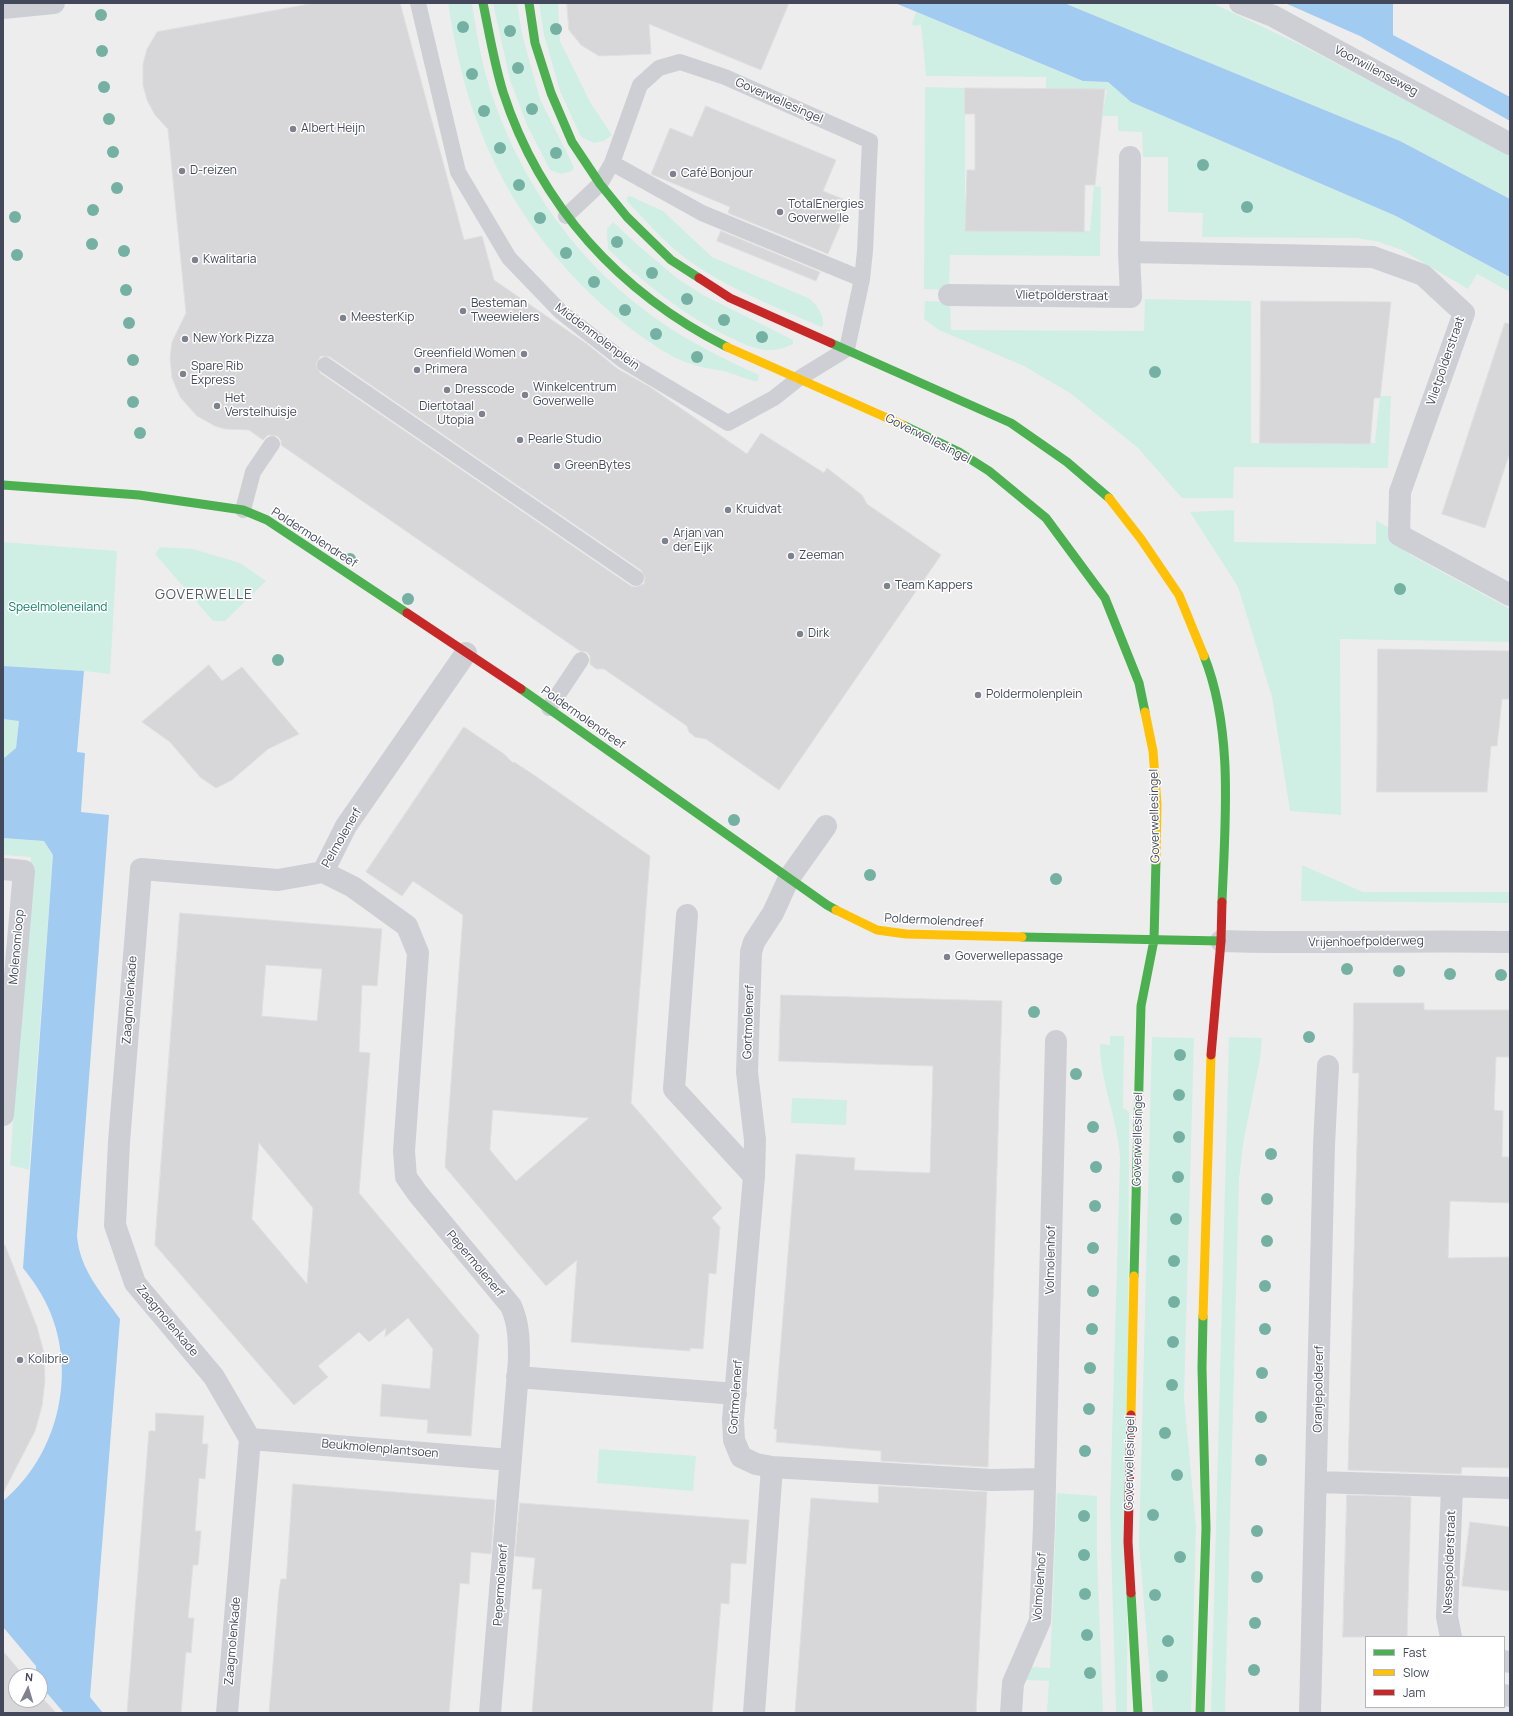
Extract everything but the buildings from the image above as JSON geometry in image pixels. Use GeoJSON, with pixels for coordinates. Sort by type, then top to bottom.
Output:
{"type":"FeatureCollection","features":[{"type":"Feature","properties":{"kind":"main road","name":"Goverwellesingel"},"geometry":{"type":"LineString","coordinates":[[483,3],[490,38],[506,98],[519,133],[539,173],[566,216],[600,254],[633,286],[670,314],[714,341],[868,409],[959,452],[989,471],[1014,490],[1046,518],[1105,598],[1139,683],[1153,751],[1157,804],[1154,940],[1141,1006],[1128,1542],[1138,1713]]}},
{"type":"Feature","properties":{"kind":"main road"},"geometry":{"type":"LineString","coordinates":[[529,3],[536,43],[551,93],[572,142],[600,184],[627,217],[671,260],[730,298],[1011,423],[1068,462],[1108,497],[1141,539],[1179,595],[1208,667],[1218,711],[1226,773],[1225,848],[1221,942],[1211,1051],[1202,1360],[1206,1528],[1200,1713]]}},
{"type":"Feature","properties":{"kind":"main road","name":"Poldermolendreef"},"geometry":{"type":"LineString","coordinates":[[3,485],[139,496],[243,510],[267,520],[549,708],[828,905],[877,930],[906,934],[1221,942]]}},
{"type":"Feature","properties":{"kind":"street"},"geometry":{"type":"LineString","coordinates":[[3,8],[54,3]]}},
{"type":"Feature","properties":{"kind":"street","name":"Voorwillenseweg"},"geometry":{"type":"LineString","coordinates":[[1240,3],[1273,16],[1510,144]]}},
{"type":"Feature","properties":{"kind":"street","name":"Vlietpolderstraat"},"geometry":{"type":"LineString","coordinates":[[949,295],[1131,297],[1129,252],[1130,157]]}},
{"type":"Feature","properties":{"kind":"street","name":"Vlietpolderstraat"},"geometry":{"type":"LineString","coordinates":[[1129,252],[1373,257],[1423,275],[1464,313],[1400,492],[1399,535],[1510,595]]}},
{"type":"Feature","properties":{"kind":"street","name":"Pelmolenerf"},"geometry":{"type":"LineString","coordinates":[[141,869],[278,880],[323,872],[346,826],[466,653]]}},
{"type":"Feature","properties":{"kind":"street"},"geometry":{"type":"LineString","coordinates":[[789,878],[826,826]]}},
{"type":"Feature","properties":{"kind":"street","name":"Zaagmolenkade"},"geometry":{"type":"LineString","coordinates":[[141,869],[119,1142],[115,1225],[135,1283],[214,1377],[250,1439],[227,1713]]}},
{"type":"Feature","properties":{"kind":"street","name":"Molenomloop"},"geometry":{"type":"LineString","coordinates":[[3,1116],[13,870]]}},
{"type":"Feature","properties":{"kind":"street","name":"Pepermolenerf"},"geometry":{"type":"LineString","coordinates":[[323,872],[353,887],[407,926],[418,953],[404,1151],[406,1177],[458,1244],[511,1306],[516,1317],[519,1338],[517,1377],[490,1713]]}},
{"type":"Feature","properties":{"kind":"street","name":"Gortmolenerf"},"geometry":{"type":"LineString","coordinates":[[772,1467],[756,1464],[741,1457],[734,1440],[736,1394],[754,1176],[755,1140],[748,1072],[751,952],[754,942],[773,913],[789,878]]}},
{"type":"Feature","properties":{"kind":"street"},"geometry":{"type":"LineString","coordinates":[[687,915],[674,1089],[754,1176]]}},
{"type":"Feature","properties":{"kind":"street","name":"Vrijenhoefpolderweg"},"geometry":{"type":"LineString","coordinates":[[1221,942],[1510,942]]}},
{"type":"Feature","properties":{"kind":"street","name":"Volmolenhof"},"geometry":{"type":"LineString","coordinates":[[1012,1713],[1013,1683],[1040,1621],[1056,1040]]}},
{"type":"Feature","properties":{"kind":"street","name":"Oranjepoldererf"},"geometry":{"type":"LineString","coordinates":[[1310,1713],[1317,1482],[1324,1145],[1328,1066]]}},
{"type":"Feature","properties":{"kind":"street"},"geometry":{"type":"LineString","coordinates":[[517,1377],[736,1394]]}},
{"type":"Feature","properties":{"kind":"street","name":"Beukmolenplantsoen"},"geometry":{"type":"LineString","coordinates":[[250,1439],[510,1460]]}},
{"type":"Feature","properties":{"kind":"street"},"geometry":{"type":"LineString","coordinates":[[754,1713],[772,1467],[991,1480],[1045,1479]]}},
{"type":"Feature","properties":{"kind":"street"},"geometry":{"type":"LineString","coordinates":[[1317,1482],[1510,1488]]}},
{"type":"Feature","properties":{"kind":"street","name":"Nessepolderstraat"},"geometry":{"type":"LineString","coordinates":[[1451,1636],[1447,1617],[1452,1487]]}},
{"type":"Feature","properties":{"kind":"lane","name":"Middenmolenplein"},"geometry":{"type":"LineString","coordinates":[[418,3],[458,172],[509,258],[561,312],[624,361],[728,423],[774,398],[798,379],[848,350]]}},
{"type":"Feature","properties":{"kind":"lane","name":"Goverwellesingel"},"geometry":{"type":"LineString","coordinates":[[566,216],[600,184],[612,163],[640,86],[659,68],[680,62],[724,77],[870,141],[865,251],[862,279],[848,350]]}},
{"type":"Feature","properties":{"kind":"lane"},"geometry":{"type":"LineString","coordinates":[[612,163],[702,213],[862,279]]}},
{"type":"Feature","properties":{"kind":"lane"},"geometry":{"type":"LineString","coordinates":[[325,365],[636,578]]}},
{"type":"Feature","properties":{"kind":"lane"},"geometry":{"type":"LineString","coordinates":[[243,510],[253,472],[272,444]]}},
{"type":"Feature","properties":{"kind":"lane"},"geometry":{"type":"LineString","coordinates":[[549,708],[580,660]]}},
{"type":"Feature","properties":{"kind":"green space"},"geometry":{"type":"Polygon","coordinates":[[[448,3],[472,3],[486,75],[506,131],[520,162],[538,193],[579,249],[630,299],[658,320],[707,350],[759,375],[758,381],[749,380],[727,372],[701,367],[668,354],[638,334],[613,314],[566,269],[545,244],[526,218],[509,190],[494,162],[481,132],[461,68],[448,3]]]}},
{"type":"Feature","properties":{"kind":"green space"},"geometry":{"type":"Polygon","coordinates":[[[493,3],[517,3],[522,34],[540,99],[574,167],[572,171],[561,174],[550,170],[527,125],[510,80],[493,3]]]}},
{"type":"Feature","properties":{"kind":"green space"},"geometry":{"type":"Polygon","coordinates":[[[539,3],[558,3],[560,41],[590,102],[612,135],[604,141],[594,143],[581,137],[560,91],[544,35],[539,3]]]}},
{"type":"Feature","properties":{"kind":"green space"},"geometry":{"type":"Polygon","coordinates":[[[1064,3],[1212,3],[1301,45],[1510,155],[1510,199],[1400,141],[1064,3]]]}},
{"type":"Feature","properties":{"kind":"green space"},"geometry":{"type":"Polygon","coordinates":[[[916,12],[1083,81],[1108,82],[1131,102],[1396,216],[1510,277],[1510,292],[1477,274],[1468,289],[1402,250],[1379,242],[1357,238],[1202,237],[1203,213],[1168,212],[1168,157],[1143,157],[1142,132],[1118,131],[1118,116],[1102,116],[1107,90],[1046,89],[1046,77],[926,76],[921,25],[913,26],[912,24],[916,12]]]}},
{"type":"Feature","properties":{"kind":"green space"},"geometry":{"type":"Polygon","coordinates":[[[925,87],[965,88],[965,231],[1090,231],[1094,186],[1101,187],[1100,256],[950,255],[949,290],[924,289],[925,87]]]}},
{"type":"Feature","properties":{"kind":"green space"},"geometry":{"type":"Polygon","coordinates":[[[630,196],[663,211],[712,257],[808,298],[819,310],[823,318],[823,326],[821,327],[750,296],[700,268],[676,251],[654,230],[627,201],[627,197],[630,196]]]}},
{"type":"Feature","properties":{"kind":"green space"},"geometry":{"type":"Polygon","coordinates":[[[613,222],[678,279],[703,295],[793,340],[793,344],[773,350],[757,349],[712,328],[665,298],[608,249],[607,229],[613,222]]]}},
{"type":"Feature","properties":{"kind":"green space"},"geometry":{"type":"Polygon","coordinates":[[[1145,299],[1251,301],[1251,443],[1376,443],[1380,396],[1391,396],[1388,468],[1234,467],[1233,498],[1182,498],[1138,448],[1070,393],[1024,366],[939,330],[924,319],[925,301],[950,302],[951,330],[1144,331],[1145,299]]]}},
{"type":"Feature","properties":{"kind":"green space"},"geometry":{"type":"Polygon","coordinates":[[[1234,510],[1234,542],[1376,544],[1376,520],[1389,528],[1401,548],[1411,555],[1510,609],[1510,642],[1340,639],[1341,815],[1290,811],[1272,697],[1238,587],[1190,512],[1234,510]]]}},
{"type":"Feature","properties":{"kind":"green space","name":"Speelmoleneiland"},"geometry":{"type":"Polygon","coordinates":[[[3,542],[117,551],[110,674],[3,666],[3,542]]]}},
{"type":"Feature","properties":{"kind":"green space"},"geometry":{"type":"Polygon","coordinates":[[[160,547],[193,549],[240,563],[266,581],[225,621],[213,621],[155,554],[160,547]]]}},
{"type":"Feature","properties":{"kind":"green space"},"geometry":{"type":"Polygon","coordinates":[[[3,719],[19,721],[16,748],[3,759],[3,719]]]}},
{"type":"Feature","properties":{"kind":"green space"},"geometry":{"type":"Polygon","coordinates":[[[3,838],[44,841],[53,855],[29,1170],[10,1165],[31,857],[3,855],[3,838]]]}},
{"type":"Feature","properties":{"kind":"green space"},"geometry":{"type":"Polygon","coordinates":[[[1302,865],[1363,892],[1510,892],[1510,903],[1301,901],[1302,865]]]}},
{"type":"Feature","properties":{"kind":"green space"},"geometry":{"type":"Polygon","coordinates":[[[1110,1036],[1124,1036],[1123,1108],[1129,1112],[1127,1713],[1116,1713],[1110,1509],[1120,1158],[1116,1129],[1103,1073],[1100,1044],[1110,1045],[1110,1036]]]}},
{"type":"Feature","properties":{"kind":"green space"},"geometry":{"type":"Polygon","coordinates":[[[1152,1037],[1194,1038],[1184,1398],[1196,1527],[1191,1713],[1153,1713],[1139,1544],[1152,1037]]]}},
{"type":"Feature","properties":{"kind":"green space"},"geometry":{"type":"Polygon","coordinates":[[[1229,1037],[1262,1038],[1260,1059],[1243,1144],[1239,1180],[1225,1713],[1211,1713],[1229,1037]]]}},
{"type":"Feature","properties":{"kind":"green space"},"geometry":{"type":"Polygon","coordinates":[[[792,1098],[847,1100],[846,1125],[791,1123],[792,1098]]]}},
{"type":"Feature","properties":{"kind":"green space"},"geometry":{"type":"Polygon","coordinates":[[[599,1449],[696,1456],[693,1491],[597,1483],[599,1449]]]}},
{"type":"Feature","properties":{"kind":"green space"},"geometry":{"type":"Polygon","coordinates":[[[1057,1493],[1097,1496],[1097,1554],[1103,1713],[1047,1713],[1049,1681],[1026,1680],[1031,1667],[1050,1668],[1057,1493]]]}},
{"type":"Feature","properties":{"kind":"water"},"geometry":{"type":"Polygon","coordinates":[[[895,3],[1064,3],[1400,141],[1510,199],[1510,277],[1396,216],[1131,102],[1108,82],[1083,81],[895,3]]]}},
{"type":"Feature","properties":{"kind":"water"},"geometry":{"type":"Polygon","coordinates":[[[1285,3],[1393,3],[1393,35],[1510,97],[1510,121],[1360,36],[1285,3]]]}},
{"type":"Feature","properties":{"kind":"water"},"geometry":{"type":"Polygon","coordinates":[[[3,666],[84,671],[77,752],[85,753],[81,812],[109,815],[77,1236],[82,1260],[92,1280],[120,1319],[90,1697],[103,1713],[64,1713],[48,1694],[48,1668],[36,1668],[36,1666],[3,1627],[3,1501],[23,1482],[38,1459],[50,1434],[58,1408],[62,1381],[61,1353],[55,1327],[43,1297],[23,1268],[53,855],[44,841],[3,838],[3,759],[16,748],[19,721],[3,719],[3,666]]]}},
{"type":"Feature","properties":{"kind":"traffic: fast"},"geometry":{"type":"LineString","coordinates":[[483,3],[503,92],[519,133],[539,172],[562,209],[589,242],[619,273],[652,300],[688,325],[727,347]]}},
{"type":"Feature","properties":{"kind":"traffic: fast"},"geometry":{"type":"LineString","coordinates":[[529,3],[535,43],[551,93],[572,142],[600,184],[627,217],[671,260],[699,278]]}},
{"type":"Feature","properties":{"kind":"traffic: fast"},"geometry":{"type":"LineString","coordinates":[[831,343],[1011,423],[1067,462],[1109,498]]}},
{"type":"Feature","properties":{"kind":"traffic: fast"},"geometry":{"type":"LineString","coordinates":[[903,425],[959,452],[989,471],[1046,518],[1105,598],[1139,683],[1145,712]]}},
{"type":"Feature","properties":{"kind":"traffic: fast"},"geometry":{"type":"LineString","coordinates":[[3,485],[139,495],[243,510],[267,520],[407,613]]}},
{"type":"Feature","properties":{"kind":"traffic: fast"},"geometry":{"type":"LineString","coordinates":[[1204,656],[1214,685],[1224,746],[1226,809],[1222,902]]}},
{"type":"Feature","properties":{"kind":"traffic: fast"},"geometry":{"type":"LineString","coordinates":[[521,689],[836,910]]}},
{"type":"Feature","properties":{"kind":"traffic: fast"},"geometry":{"type":"LineString","coordinates":[[1134,1276],[1141,1006],[1154,940],[1156,860]]}},
{"type":"Feature","properties":{"kind":"traffic: fast"},"geometry":{"type":"LineString","coordinates":[[1022,937],[1221,941]]}},
{"type":"Feature","properties":{"kind":"traffic: fast"},"geometry":{"type":"LineString","coordinates":[[1200,1713],[1206,1528],[1202,1368],[1203,1316]]}},
{"type":"Feature","properties":{"kind":"traffic: fast"},"geometry":{"type":"LineString","coordinates":[[1131,1593],[1138,1713]]}},
{"type":"Feature","properties":{"kind":"traffic: slow"},"geometry":{"type":"LineString","coordinates":[[727,347],[903,425]]}},
{"type":"Feature","properties":{"kind":"traffic: slow"},"geometry":{"type":"LineString","coordinates":[[1109,498],[1141,539],[1179,595],[1204,656]]}},
{"type":"Feature","properties":{"kind":"traffic: slow"},"geometry":{"type":"LineString","coordinates":[[1145,712],[1153,751],[1157,804],[1156,860]]}},
{"type":"Feature","properties":{"kind":"traffic: slow"},"geometry":{"type":"LineString","coordinates":[[836,910],[877,930],[906,934],[1022,937]]}},
{"type":"Feature","properties":{"kind":"traffic: slow"},"geometry":{"type":"LineString","coordinates":[[1203,1316],[1211,1055]]}},
{"type":"Feature","properties":{"kind":"traffic: slow"},"geometry":{"type":"LineString","coordinates":[[1131,1415],[1134,1276]]}},
{"type":"Feature","properties":{"kind":"traffic: jam"},"geometry":{"type":"LineString","coordinates":[[699,278],[730,298],[831,343]]}},
{"type":"Feature","properties":{"kind":"traffic: jam"},"geometry":{"type":"LineString","coordinates":[[407,613],[521,689]]}},
{"type":"Feature","properties":{"kind":"traffic: jam"},"geometry":{"type":"LineString","coordinates":[[1211,1055],[1221,941],[1222,902]]}},
{"type":"Feature","properties":{"kind":"traffic: jam"},"geometry":{"type":"LineString","coordinates":[[1131,1415],[1128,1542],[1131,1593]]}},
{"type":"Feature","properties":{"kind":"place","name":"Albert Heijn"},"geometry":{"type":"Point","coordinates":[293,129]}},
{"type":"Feature","properties":{"kind":"place","name":"D-reizen"},"geometry":{"type":"Point","coordinates":[182,171]}},
{"type":"Feature","properties":{"kind":"place","name":"Café Bonjour"},"geometry":{"type":"Point","coordinates":[673,174]}},
{"type":"Feature","properties":{"kind":"place","name":"TotalEnergies Goverwelle"},"geometry":{"type":"Point","coordinates":[780,212]}},
{"type":"Feature","properties":{"kind":"place","name":"Kwalitaria"},"geometry":{"type":"Point","coordinates":[195,260]}},
{"type":"Feature","properties":{"kind":"place","name":"Besteman Tweewielers"},"geometry":{"type":"Point","coordinates":[463,311]}},
{"type":"Feature","properties":{"kind":"place","name":"MeesterKip"},"geometry":{"type":"Point","coordinates":[343,318]}},
{"type":"Feature","properties":{"kind":"place","name":"New York Pizza"},"geometry":{"type":"Point","coordinates":[185,339]}},
{"type":"Feature","properties":{"kind":"place","name":"Greenfield Women"},"geometry":{"type":"Point","coordinates":[524,354]}},
{"type":"Feature","properties":{"kind":"place","name":"Primera"},"geometry":{"type":"Point","coordinates":[417,370]}},
{"type":"Feature","properties":{"kind":"place","name":"Spare Rib Express"},"geometry":{"type":"Point","coordinates":[183,374]}},
{"type":"Feature","properties":{"kind":"place","name":"Dresscode"},"geometry":{"type":"Point","coordinates":[447,390]}},
{"type":"Feature","properties":{"kind":"place","name":"Winkelcentrum Goverwelle"},"geometry":{"type":"Point","coordinates":[525,395]}},
{"type":"Feature","properties":{"kind":"place","name":"Het Verstelhuisje"},"geometry":{"type":"Point","coordinates":[217,406]}},
{"type":"Feature","properties":{"kind":"place","name":"Diertotaal Utopia"},"geometry":{"type":"Point","coordinates":[482,414]}},
{"type":"Feature","properties":{"kind":"place","name":"Pearle Studio"},"geometry":{"type":"Point","coordinates":[520,440]}},
{"type":"Feature","properties":{"kind":"place","name":"GreenBytes"},"geometry":{"type":"Point","coordinates":[557,466]}},
{"type":"Feature","properties":{"kind":"place","name":"Kruidvat"},"geometry":{"type":"Point","coordinates":[728,510]}},
{"type":"Feature","properties":{"kind":"place","name":"Arjan van der Eijk"},"geometry":{"type":"Point","coordinates":[665,541]}},
{"type":"Feature","properties":{"kind":"place","name":"Zeeman"},"geometry":{"type":"Point","coordinates":[791,556]}},
{"type":"Feature","properties":{"kind":"place","name":"Team Kappers"},"geometry":{"type":"Point","coordinates":[887,586]}},
{"type":"Feature","properties":{"kind":"place","name":"Dirk"},"geometry":{"type":"Point","coordinates":[800,634]}},
{"type":"Feature","properties":{"kind":"place","name":"Poldermolenplein"},"geometry":{"type":"Point","coordinates":[978,695]}},
{"type":"Feature","properties":{"kind":"place","name":"Goverwellepassage"},"geometry":{"type":"Point","coordinates":[947,957]}},
{"type":"Feature","properties":{"kind":"place","name":"Kolibrie"},"geometry":{"type":"Point","coordinates":[20,1360]}},
{"type":"Feature","properties":{"kind":"district","name":"GOVERWELLE"},"geometry":{"type":"Point","coordinates":[204,595]}}]}
